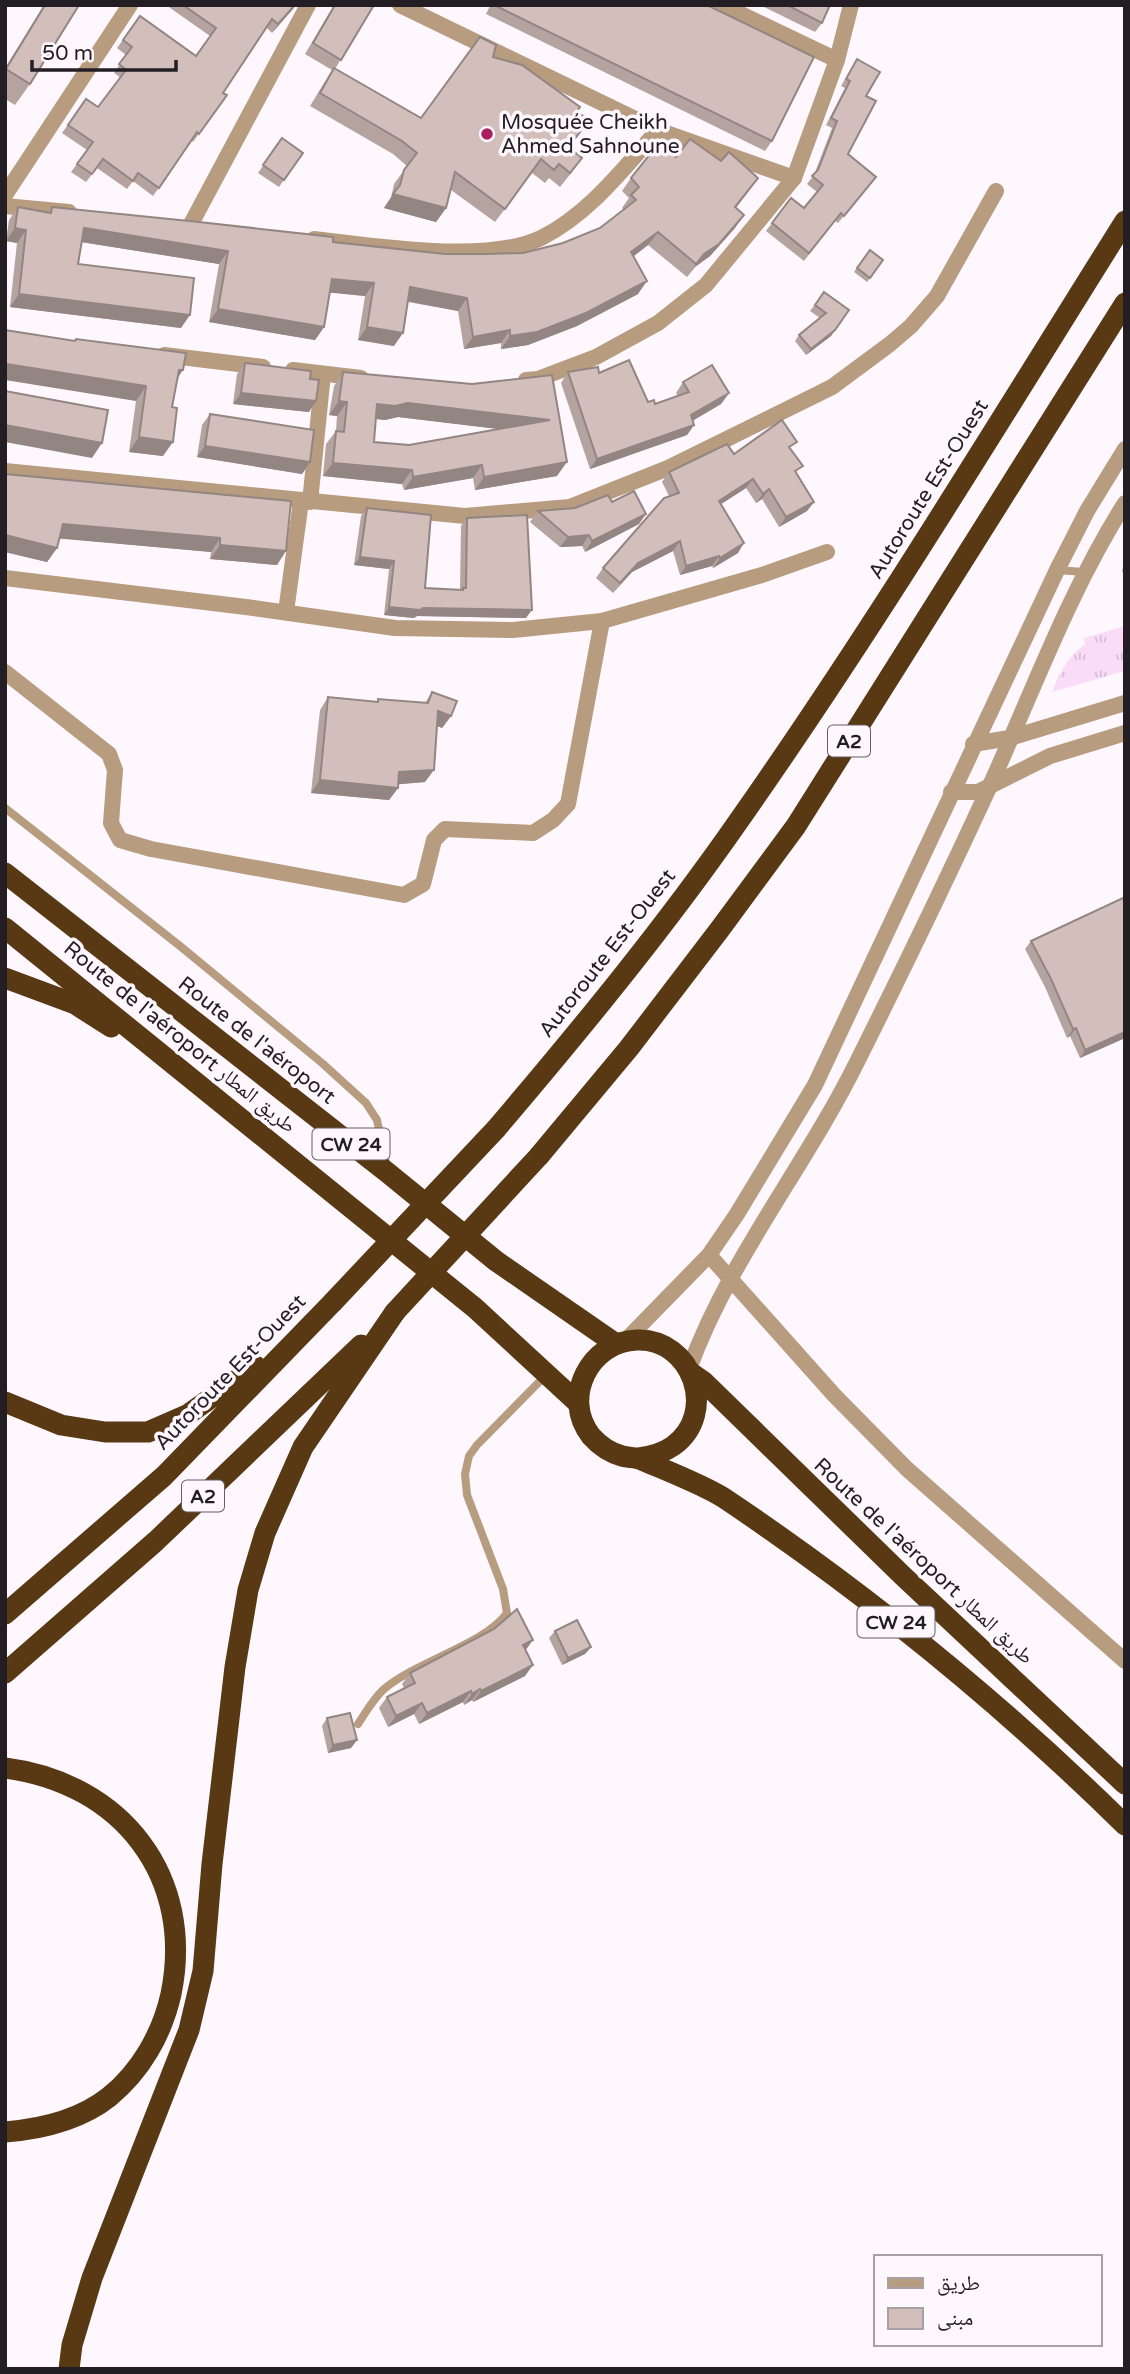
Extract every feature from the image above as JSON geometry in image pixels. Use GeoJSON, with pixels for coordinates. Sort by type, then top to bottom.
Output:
{"type":"FeatureCollection","features":[{"type":"Feature","properties":{"kind":"highway","name":"Autoroute Est-Ouest"},"geometry":{"type":"LineString","coordinates":[[5,1614],[164,1476],[496,1129],[568,1044],[652,939],[739,821],[865,634],[1125,221]]}},
{"type":"Feature","properties":{"kind":"highway","name":"A2"},"geometry":{"type":"LineString","coordinates":[[5,1673],[156,1541],[395,1312],[539,1156],[628,1048],[796,825],[1125,303]]}},
{"type":"Feature","properties":{"kind":"highway","name":"Route de l'aéroport"},"geometry":{"type":"LineString","coordinates":[[5,873],[496,1261],[621,1342]]}},
{"type":"Feature","properties":{"kind":"highway"},"geometry":{"type":"LineString","coordinates":[[5,883],[89,940]]}},
{"type":"Feature","properties":{"kind":"highway","name":"Route de l'aéroport طريق المطار"},"geometry":{"type":"LineString","coordinates":[[5,928],[475,1308],[578,1403]]}},
{"type":"Feature","properties":{"kind":"highway"},"geometry":{"type":"LineString","coordinates":[[5,978],[75,1004],[178,1066]]}},
{"type":"Feature","properties":{"kind":"highway"},"geometry":{"type":"LineString","coordinates":[[5,1402],[61,1425],[105,1432],[148,1432],[187,1415],[251,1371],[333,1302]]}},
{"type":"Feature","properties":{"kind":"highway"},"geometry":{"type":"LineString","coordinates":[[69,2369],[72,2344],[92,2278],[189,2030],[203,1971],[212,1864],[235,1667],[248,1590],[265,1532],[303,1447],[395,1312]]}},
{"type":"Feature","properties":{"kind":"highway"},"geometry":{"type":"LineString","coordinates":[[640,1340],[661,1345],[680,1357],[690,1371],[696,1392],[695,1412],[688,1430],[675,1445],[658,1455],[639,1458],[621,1456],[605,1448],[591,1436],[582,1420],[578,1403],[580,1384],[588,1367],[600,1353],[621,1342],[640,1340]]}},
{"type":"Feature","properties":{"kind":"highway","name":"Route de l'aéroport طريق المطار"},"geometry":{"type":"LineString","coordinates":[[690,1371],[1125,1784]]}},
{"type":"Feature","properties":{"kind":"highway","name":"CW 24"},"geometry":{"type":"LineString","coordinates":[[639,1458],[720,1496],[860,1593],[928,1647],[1125,1825]]}},
{"type":"Feature","properties":{"kind":"highway"},"geometry":{"type":"LineString","coordinates":[[5,1768],[33,1772],[63,1782],[89,1795],[136,1836],[158,1869],[170,1905],[176,1943],[174,1978],[168,2009],[152,2046],[137,2070],[108,2098],[74,2118],[37,2129],[5,2132]]}},
{"type":"Feature","properties":{"kind":"street"},"geometry":{"type":"LineString","coordinates":[[5,195],[130,5]]}},
{"type":"Feature","properties":{"kind":"street"},"geometry":{"type":"LineString","coordinates":[[191,224],[308,5]]}},
{"type":"Feature","properties":{"kind":"street"},"geometry":{"type":"LineString","coordinates":[[400,5],[657,130],[794,178]]}},
{"type":"Feature","properties":{"kind":"street"},"geometry":{"type":"LineString","coordinates":[[722,5],[837,60]]}},
{"type":"Feature","properties":{"kind":"street"},"geometry":{"type":"LineString","coordinates":[[513,381],[538,379],[596,357],[658,323],[706,285],[794,178],[837,60],[851,5]]}},
{"type":"Feature","properties":{"kind":"street"},"geometry":{"type":"LineString","coordinates":[[295,237],[423,251],[498,250],[540,238],[588,206],[657,130]]}},
{"type":"Feature","properties":{"kind":"street"},"geometry":{"type":"LineString","coordinates":[[5,471],[465,516],[570,507],[668,468],[832,387],[890,344],[911,326],[937,296],[996,191]]}},
{"type":"Feature","properties":{"kind":"street"},"geometry":{"type":"LineString","coordinates":[[5,206],[85,214]]}},
{"type":"Feature","properties":{"kind":"street"},"geometry":{"type":"LineString","coordinates":[[143,352],[372,380]]}},
{"type":"Feature","properties":{"kind":"street"},"geometry":{"type":"LineString","coordinates":[[286,612],[306,502],[323,374]]}},
{"type":"Feature","properties":{"kind":"street"},"geometry":{"type":"LineString","coordinates":[[621,1342],[709,1255],[815,1085],[1057,570],[1087,511],[1125,449]]}},
{"type":"Feature","properties":{"kind":"street"},"geometry":{"type":"LineString","coordinates":[[690,1371],[703,1329],[730,1277],[840,1095],[989,788],[1051,640],[1084,572],[1125,503]]}},
{"type":"Feature","properties":{"kind":"street"},"geometry":{"type":"LineString","coordinates":[[5,578],[395,628],[513,630],[602,621],[762,575],[827,552]]}},
{"type":"Feature","properties":{"kind":"street"},"geometry":{"type":"LineString","coordinates":[[5,672],[109,754],[115,769],[111,823],[120,840],[151,849],[404,895],[423,884],[434,840],[445,829],[533,833],[553,820],[568,804],[602,621]]}},
{"type":"Feature","properties":{"kind":"street"},"geometry":{"type":"LineString","coordinates":[[973,744],[1010,738],[1125,703]]}},
{"type":"Feature","properties":{"kind":"street"},"geometry":{"type":"LineString","coordinates":[[951,792],[971,793],[989,788],[1050,756],[1125,733]]}},
{"type":"Feature","properties":{"kind":"street"},"geometry":{"type":"LineString","coordinates":[[709,1255],[834,1395],[907,1469],[1125,1661]]}},
{"type":"Feature","properties":{"kind":"lane"},"geometry":{"type":"LineString","coordinates":[[1057,570],[1084,572]]}},
{"type":"Feature","properties":{"kind":"lane"},"geometry":{"type":"LineString","coordinates":[[5,808],[200,963],[322,1063],[366,1103],[377,1120],[388,1173]]}},
{"type":"Feature","properties":{"kind":"lane"},"geometry":{"type":"LineString","coordinates":[[359,1724],[373,1701],[385,1688],[430,1661],[492,1630],[507,1613],[503,1589],[467,1495],[465,1474],[469,1456],[477,1445],[547,1374]]}},
{"type":"Feature","properties":{"kind":"green space"},"geometry":{"type":"Polygon","coordinates":[[[1125,626],[1125,671],[1052,692],[1065,666],[1085,644],[1084,638],[1125,626]]]}},
{"type":"Feature","properties":{"kind":"building"},"geometry":{"type":"Polygon","coordinates":[[[45,5],[79,5],[30,84],[6,69],[45,5]]]}},
{"type":"Feature","properties":{"kind":"building"},"geometry":{"type":"Polygon","coordinates":[[[183,5],[295,5],[278,24],[272,19],[223,93],[227,95],[199,134],[197,132],[159,188],[138,173],[133,181],[103,159],[92,174],[77,164],[93,142],[68,125],[86,99],[98,107],[126,70],[119,64],[132,47],[123,40],[140,16],[196,56],[216,28],[183,5]]]}},
{"type":"Feature","properties":{"kind":"building"},"geometry":{"type":"Polygon","coordinates":[[[335,5],[374,5],[341,60],[313,43],[335,5]]]}},
{"type":"Feature","properties":{"kind":"building"},"geometry":{"type":"Polygon","coordinates":[[[494,5],[707,5],[814,57],[772,141],[494,5]]]}},
{"type":"Feature","properties":{"kind":"building"},"geometry":{"type":"Polygon","coordinates":[[[787,5],[830,5],[822,23],[787,5]]]}},
{"type":"Feature","properties":{"kind":"building"},"geometry":{"type":"Polygon","coordinates":[[[480,37],[496,45],[493,57],[522,65],[580,107],[577,111],[589,121],[568,147],[582,158],[570,173],[559,164],[554,170],[541,159],[505,209],[455,172],[446,208],[393,194],[400,185],[404,170],[417,153],[402,141],[320,93],[334,68],[421,118],[480,37]]]}},
{"type":"Feature","properties":{"kind":"building"},"geometry":{"type":"Polygon","coordinates":[[[857,59],[880,72],[866,96],[876,101],[848,154],[876,177],[844,216],[841,213],[809,253],[772,223],[791,198],[804,208],[823,185],[812,176],[818,170],[837,121],[831,118],[850,81],[846,79],[857,59]]]}},
{"type":"Feature","properties":{"kind":"building"},"geometry":{"type":"Polygon","coordinates":[[[282,138],[303,153],[284,180],[263,165],[282,138]]]}},
{"type":"Feature","properties":{"kind":"building"},"geometry":{"type":"Polygon","coordinates":[[[690,139],[721,161],[729,152],[758,178],[735,207],[744,215],[719,244],[704,254],[696,264],[658,232],[631,252],[647,281],[586,313],[537,332],[510,336],[510,330],[473,337],[467,298],[410,287],[403,333],[367,327],[374,283],[332,279],[324,327],[218,309],[228,251],[84,228],[78,264],[194,278],[190,315],[19,294],[26,230],[15,228],[18,207],[51,213],[52,207],[199,222],[333,237],[333,242],[445,254],[523,253],[563,243],[600,228],[636,200],[631,195],[639,187],[631,178],[659,143],[676,157],[690,139]]]}},
{"type":"Feature","properties":{"kind":"building"},"geometry":{"type":"Polygon","coordinates":[[[870,250],[883,260],[870,278],[857,268],[870,250]]]}},
{"type":"Feature","properties":{"kind":"building"},"geometry":{"type":"Polygon","coordinates":[[[824,292],[849,310],[835,330],[811,349],[799,335],[826,313],[815,305],[824,292]]]}},
{"type":"Feature","properties":{"kind":"building"},"geometry":{"type":"Polygon","coordinates":[[[5,330],[186,353],[183,370],[179,370],[172,407],[177,408],[173,442],[139,437],[146,386],[6,364],[5,370],[5,330]]]}},
{"type":"Feature","properties":{"kind":"building"},"geometry":{"type":"Polygon","coordinates":[[[629,360],[648,402],[654,400],[655,404],[689,392],[683,382],[712,365],[729,393],[691,415],[694,425],[597,459],[568,372],[598,367],[599,373],[629,360]]]}},
{"type":"Feature","properties":{"kind":"building"},"geometry":{"type":"Polygon","coordinates":[[[245,363],[311,371],[310,379],[319,380],[316,401],[241,393],[245,363]]]}},
{"type":"Feature","properties":{"kind":"building"},"geometry":{"type":"Polygon","coordinates":[[[343,372],[472,384],[552,375],[567,462],[484,477],[482,465],[413,477],[412,470],[333,463],[336,431],[344,432],[347,402],[339,401],[343,372]],[[408,403],[395,406],[377,404],[374,442],[409,445],[550,420],[408,403]]]}},
{"type":"Feature","properties":{"kind":"building"},"geometry":{"type":"Polygon","coordinates":[[[5,391],[108,410],[102,443],[5,425],[5,391]]]}},
{"type":"Feature","properties":{"kind":"building"},"geometry":{"type":"Polygon","coordinates":[[[210,414],[314,430],[310,462],[205,446],[210,414]]]}},
{"type":"Feature","properties":{"kind":"building"},"geometry":{"type":"Polygon","coordinates":[[[782,420],[797,442],[789,447],[803,466],[795,471],[814,502],[786,517],[769,489],[763,494],[753,479],[719,501],[744,543],[720,558],[719,556],[686,566],[680,541],[638,563],[620,583],[603,568],[664,498],[679,493],[669,472],[727,444],[734,454],[782,420]]]}},
{"type":"Feature","properties":{"kind":"building"},"geometry":{"type":"Polygon","coordinates":[[[5,474],[291,501],[286,551],[220,545],[220,538],[63,524],[57,548],[5,535],[5,474]]]}},
{"type":"Feature","properties":{"kind":"building"},"geometry":{"type":"Polygon","coordinates":[[[634,491],[646,514],[592,541],[589,535],[568,537],[538,511],[575,508],[608,495],[612,502],[634,491]]]}},
{"type":"Feature","properties":{"kind":"building"},"geometry":{"type":"Polygon","coordinates":[[[367,508],[431,515],[425,588],[463,590],[466,588],[467,518],[527,515],[532,610],[420,610],[389,607],[394,561],[360,557],[367,508]]]}},
{"type":"Feature","properties":{"kind":"building"},"geometry":{"type":"Polygon","coordinates":[[[432,692],[457,701],[451,716],[438,711],[434,770],[399,772],[398,788],[320,780],[328,697],[428,703],[432,692]]]}},
{"type":"Feature","properties":{"kind":"building"},"geometry":{"type":"Polygon","coordinates":[[[1125,897],[1125,1032],[1085,1050],[1031,941],[1125,897]]]}},
{"type":"Feature","properties":{"kind":"building"},"geometry":{"type":"Polygon","coordinates":[[[517,1609],[533,1640],[523,1645],[533,1665],[481,1691],[480,1689],[472,1694],[471,1691],[427,1713],[422,1703],[396,1716],[387,1697],[415,1683],[410,1673],[494,1629],[517,1609]]]}},
{"type":"Feature","properties":{"kind":"building"},"geometry":{"type":"Polygon","coordinates":[[[577,1620],[591,1647],[568,1658],[555,1631],[577,1620]]]}},
{"type":"Feature","properties":{"kind":"building"},"geometry":{"type":"Polygon","coordinates":[[[350,1713],[357,1740],[333,1745],[327,1718],[350,1713]]]}},
{"type":"Feature","properties":{"kind":"place","name":"Mosquée Cheikh Ahmed Sahnoune"},"geometry":{"type":"Point","coordinates":[487,134]}}]}
